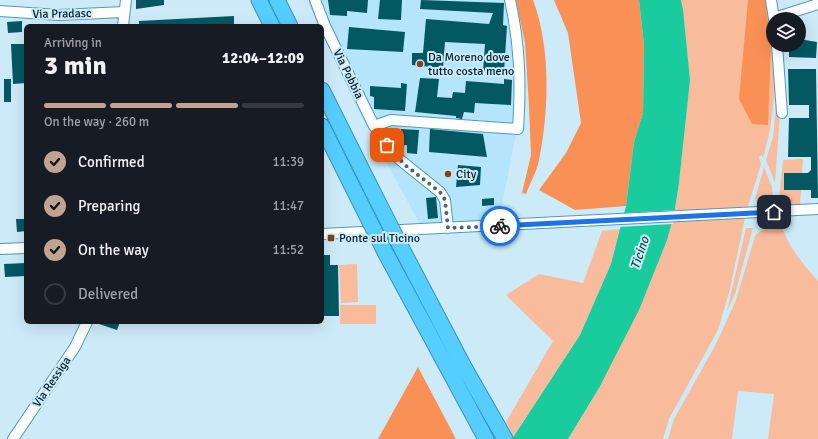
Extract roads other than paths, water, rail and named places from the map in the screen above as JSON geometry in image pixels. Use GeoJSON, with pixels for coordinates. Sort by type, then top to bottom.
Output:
{"type":"FeatureCollection","features":[{"type":"Feature","properties":{"kind":"highway"},"geometry":{"type":"LineString","coordinates":[[259,0],[271,24]]}},
{"type":"Feature","properties":{"kind":"highway"},"geometry":{"type":"LineString","coordinates":[[278,0],[289,24]]}},
{"type":"Feature","properties":{"kind":"highway"},"geometry":{"type":"LineString","coordinates":[[324,94],[438,319],[505,439]]}},
{"type":"Feature","properties":{"kind":"highway"},"geometry":{"type":"LineString","coordinates":[[324,130],[385,252],[486,439]]}},
{"type":"Feature","properties":{"kind":"street"},"geometry":{"type":"LineString","coordinates":[[123,24],[126,0]]}},
{"type":"Feature","properties":{"kind":"street","name":"Via Pobbia"},"geometry":{"type":"LineString","coordinates":[[315,0],[328,33],[374,126],[399,159],[440,192],[445,200],[448,228]]}},
{"type":"Feature","properties":{"kind":"street"},"geometry":{"type":"LineString","coordinates":[[374,126],[391,120],[518,129],[520,68],[515,22],[510,0]]}},
{"type":"Feature","properties":{"kind":"street"},"geometry":{"type":"LineString","coordinates":[[771,0],[773,12]]}},
{"type":"Feature","properties":{"kind":"street"},"geometry":{"type":"LineString","coordinates":[[793,12],[818,4]]}},
{"type":"Feature","properties":{"kind":"street","name":"Via Pradasc"},"geometry":{"type":"LineString","coordinates":[[0,11],[59,15],[124,12]]}},
{"type":"Feature","properties":{"kind":"street"},"geometry":{"type":"LineString","coordinates":[[778,52],[782,113]]}},
{"type":"Feature","properties":{"kind":"street"},"geometry":{"type":"LineString","coordinates":[[324,234],[818,209]]}},
{"type":"Feature","properties":{"kind":"street"},"geometry":{"type":"LineString","coordinates":[[0,249],[24,248]]}},
{"type":"Feature","properties":{"kind":"street","name":"Via Ressiga"},"geometry":{"type":"LineString","coordinates":[[13,439],[76,347],[86,324]]}},
{"type":"Feature","properties":{"kind":"water","name":"Ticino"},"geometry":{"type":"Polygon","coordinates":[[[639,0],[681,0],[683,10],[690,80],[679,183],[674,215],[667,240],[639,310],[599,388],[568,439],[512,439],[580,335],[611,264],[626,206],[634,142],[643,113],[644,45],[639,0]]]}},
{"type":"Feature","properties":{"kind":"place","name":"Da Moreno dove tutto costa meno"},"geometry":{"type":"Point","coordinates":[420,64]}},
{"type":"Feature","properties":{"kind":"place","name":"City"},"geometry":{"type":"Point","coordinates":[448,174]}},
{"type":"Feature","properties":{"kind":"place","name":"Ponte sul Ticino"},"geometry":{"type":"Point","coordinates":[331,238]}}]}
